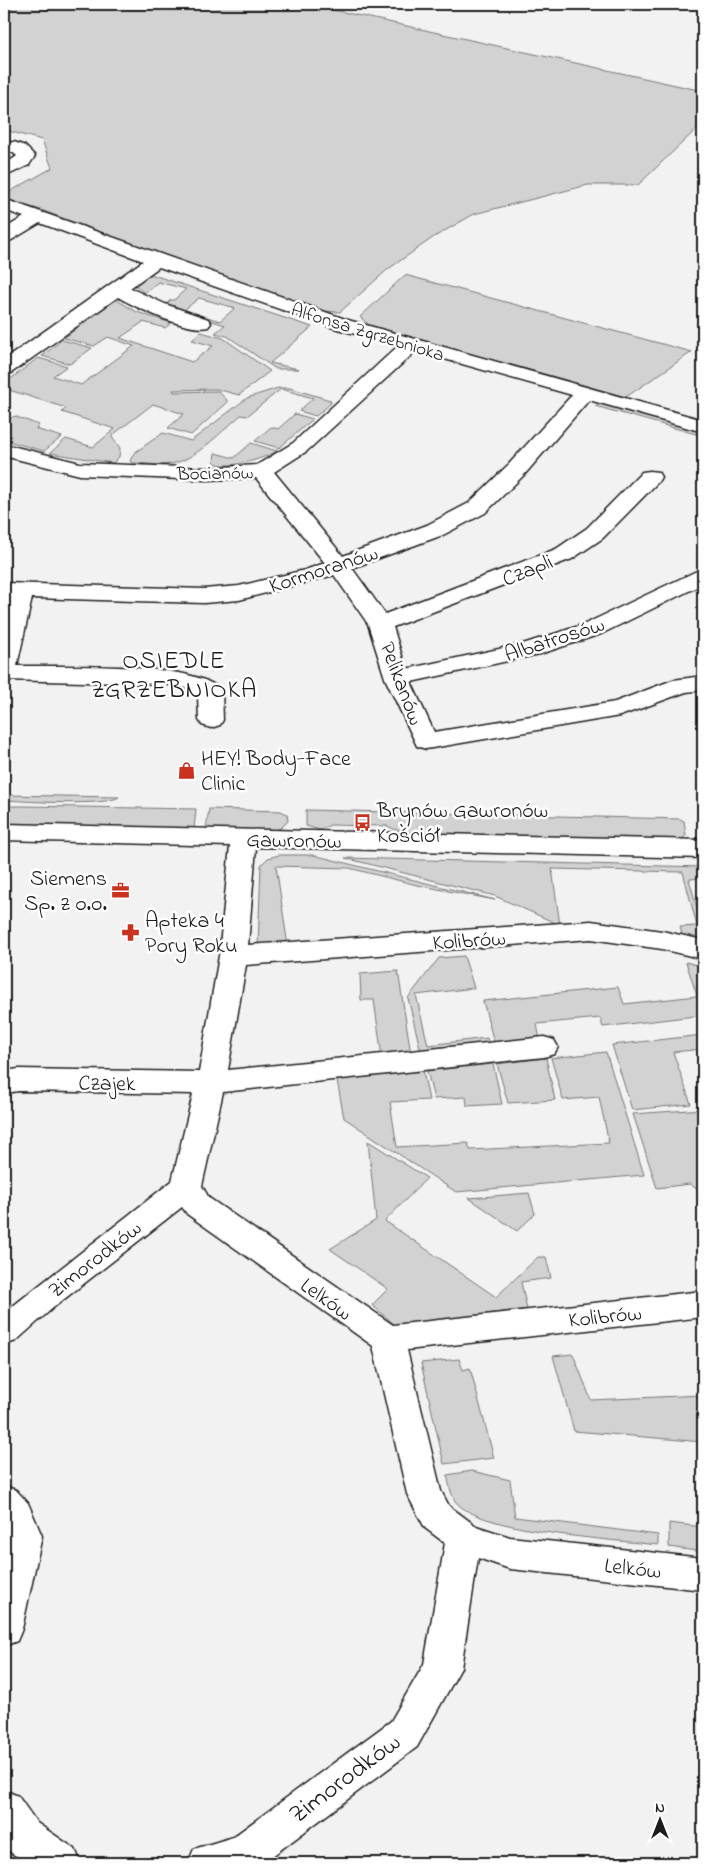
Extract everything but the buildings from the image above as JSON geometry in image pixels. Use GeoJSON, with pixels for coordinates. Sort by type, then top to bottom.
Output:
{"type":"FeatureCollection","features":[{"type":"Feature","properties":{"kind":"street"},"geometry":{"type":"LineString","coordinates":[[4,148],[16,147],[23,151],[26,156],[23,161],[4,172]]}},
{"type":"Feature","properties":{"kind":"street","name":"Alfonsa Zgrzebnioka"},"geometry":{"type":"LineString","coordinates":[[4,204],[291,308],[703,426]]}},
{"type":"Feature","properties":{"kind":"street"},"geometry":{"type":"LineString","coordinates":[[4,237],[39,216]]}},
{"type":"Feature","properties":{"kind":"street"},"geometry":{"type":"LineString","coordinates":[[4,369],[158,259]]}},
{"type":"Feature","properties":{"kind":"street"},"geometry":{"type":"LineString","coordinates":[[117,288],[135,300],[160,311],[201,323]]}},
{"type":"Feature","properties":{"kind":"street","name":"Bocianów"},"geometry":{"type":"LineString","coordinates":[[4,450],[80,469],[214,474],[262,471],[300,447],[412,344]]}},
{"type":"Feature","properties":{"kind":"street","name":"Kormoranów"},"geometry":{"type":"LineString","coordinates":[[13,591],[204,596],[239,593],[313,575],[436,530],[477,508],[517,469],[585,393]]}},
{"type":"Feature","properties":{"kind":"street","name":"Pelikanów"},"geometry":{"type":"LineString","coordinates":[[262,471],[338,565],[380,624],[397,678],[426,741],[620,709],[682,684],[703,683]]}},
{"type":"Feature","properties":{"kind":"street","name":"Czapli"},"geometry":{"type":"LineString","coordinates":[[380,624],[516,574],[564,554],[596,533],[650,478]]}},
{"type":"Feature","properties":{"kind":"street","name":"Albatrosów"},"geometry":{"type":"LineString","coordinates":[[397,678],[532,649],[594,629],[703,575]]}},
{"type":"Feature","properties":{"kind":"street"},"geometry":{"type":"LineString","coordinates":[[13,591],[4,671],[164,677],[185,681],[198,685],[210,692],[212,702],[210,720]]}},
{"type":"Feature","properties":{"kind":"street","name":"Gawronów"},"geometry":{"type":"LineString","coordinates":[[4,832],[703,849]]}},
{"type":"Feature","properties":{"kind":"street"},"geometry":{"type":"LineString","coordinates":[[186,1187],[217,1057],[233,956],[244,838]]}},
{"type":"Feature","properties":{"kind":"street","name":"Kolibrów"},"geometry":{"type":"LineString","coordinates":[[233,956],[591,930],[662,940],[703,949]]}},
{"type":"Feature","properties":{"kind":"street"},"geometry":{"type":"LineString","coordinates":[[210,1083],[544,1047]]}},
{"type":"Feature","properties":{"kind":"street","name":"Czajek"},"geometry":{"type":"LineString","coordinates":[[4,1082],[19,1080],[210,1083]]}},
{"type":"Feature","properties":{"kind":"street","name":"Zimorodków"},"geometry":{"type":"LineString","coordinates":[[4,1332],[43,1298],[186,1187]]}},
{"type":"Feature","properties":{"kind":"street","name":"Lelków"},"geometry":{"type":"LineString","coordinates":[[186,1187],[198,1206],[388,1339],[424,1494],[437,1517],[464,1537],[510,1553],[703,1574]]}},
{"type":"Feature","properties":{"kind":"street","name":"Kolibrów"},"geometry":{"type":"LineString","coordinates":[[388,1339],[703,1304]]}},
{"type":"Feature","properties":{"kind":"street"},"geometry":{"type":"LineString","coordinates":[[4,1501],[16,1514],[24,1536],[4,1629]]}},
{"type":"Feature","properties":{"kind":"street","name":"Zimorodków"},"geometry":{"type":"LineString","coordinates":[[208,1863],[243,1854],[404,1734],[442,1668],[464,1537]]}},
{"type":"Feature","properties":{"kind":"street"},"geometry":{"type":"LineString","coordinates":[[4,1809],[23,1837],[61,1863]]}},
{"type":"Feature","properties":{"kind":"shaded area"},"geometry":{"type":"Polygon","coordinates":[[[4,4],[306,4],[703,91],[703,123],[638,185],[588,185],[474,214],[434,237],[387,270],[340,312],[321,311],[201,270],[41,210],[4,199],[4,195],[52,168],[42,140],[4,130],[4,4]]]}},
{"type":"Feature","properties":{"kind":"shaded area"},"geometry":{"type":"Polygon","coordinates":[[[150,274],[312,327],[270,363],[299,369],[276,369],[227,336],[215,333],[225,325],[209,320],[207,317],[220,321],[235,308],[199,298],[184,310],[199,314],[194,319],[166,306],[170,300],[174,300],[186,289],[158,282],[144,293],[135,285],[150,274]]]}},
{"type":"Feature","properties":{"kind":"shaded area"},"geometry":{"type":"Polygon","coordinates":[[[405,275],[692,352],[626,397],[369,325],[360,317],[405,275]]]}},
{"type":"Feature","properties":{"kind":"shaded area"},"geometry":{"type":"Polygon","coordinates":[[[115,299],[137,312],[171,323],[165,328],[143,322],[120,338],[192,362],[213,346],[192,340],[201,332],[223,338],[270,371],[239,395],[216,389],[173,390],[174,392],[218,391],[227,400],[227,403],[191,435],[168,428],[184,414],[153,404],[114,434],[112,437],[120,448],[119,457],[113,463],[50,453],[66,439],[93,447],[115,429],[62,412],[66,408],[9,390],[4,394],[4,384],[38,358],[67,366],[53,376],[81,385],[134,346],[108,337],[94,346],[64,338],[115,299]]]}},
{"type":"Feature","properties":{"kind":"shaded area"},"geometry":{"type":"Polygon","coordinates":[[[62,340],[92,348],[70,364],[42,356],[62,340]]]}},
{"type":"Feature","properties":{"kind":"shaded area"},"geometry":{"type":"Polygon","coordinates":[[[278,388],[290,388],[330,400],[331,403],[316,416],[299,411],[313,398],[281,389],[247,416],[241,415],[201,449],[183,460],[165,465],[132,463],[130,461],[134,453],[163,433],[191,441],[247,398],[278,388]]]}},
{"type":"Feature","properties":{"kind":"shaded area"},"geometry":{"type":"Polygon","coordinates":[[[601,404],[703,432],[703,436],[595,406],[601,404]]]}},
{"type":"Feature","properties":{"kind":"shaded area"},"geometry":{"type":"Polygon","coordinates":[[[295,414],[313,419],[279,448],[255,441],[271,427],[278,429],[295,414]]]}},
{"type":"Feature","properties":{"kind":"shaded area"},"geometry":{"type":"Polygon","coordinates":[[[14,416],[39,425],[36,429],[62,437],[44,451],[4,440],[4,424],[14,416]]]}},
{"type":"Feature","properties":{"kind":"shaded area"},"geometry":{"type":"Polygon","coordinates":[[[251,443],[277,451],[255,460],[236,464],[227,465],[214,462],[215,453],[234,458],[251,443]]]}},
{"type":"Feature","properties":{"kind":"shaded area"},"geometry":{"type":"Polygon","coordinates":[[[4,795],[119,797],[98,802],[64,803],[4,800],[4,795]]]}},
{"type":"Feature","properties":{"kind":"shaded area"},"geometry":{"type":"Polygon","coordinates":[[[4,806],[196,809],[194,829],[4,824],[4,806]]]}},
{"type":"Feature","properties":{"kind":"shaded area"},"geometry":{"type":"Polygon","coordinates":[[[209,809],[281,811],[287,814],[288,821],[281,828],[275,830],[206,829],[209,809]]]}},
{"type":"Feature","properties":{"kind":"shaded area"},"geometry":{"type":"Polygon","coordinates":[[[306,810],[680,819],[684,821],[686,835],[681,840],[406,834],[387,826],[330,825],[320,830],[306,826],[306,810]]]}},
{"type":"Feature","properties":{"kind":"shaded area"},"geometry":{"type":"Polygon","coordinates":[[[279,855],[313,855],[495,900],[417,885],[349,868],[276,866],[288,946],[258,947],[261,865],[268,858],[279,855]]]}},
{"type":"Feature","properties":{"kind":"shaded area"},"geometry":{"type":"Polygon","coordinates":[[[345,858],[703,867],[703,878],[689,879],[701,922],[703,923],[703,938],[683,938],[680,927],[697,926],[683,872],[552,869],[560,925],[495,896],[345,858]]]}},
{"type":"Feature","properties":{"kind":"shaded area"},"geometry":{"type":"Polygon","coordinates":[[[464,956],[474,988],[416,995],[428,1045],[487,1038],[489,1044],[421,1052],[408,998],[439,958],[464,956]]]}},
{"type":"Feature","properties":{"kind":"shaded area"},"geometry":{"type":"Polygon","coordinates":[[[686,962],[703,967],[703,1015],[603,1027],[600,1018],[537,1024],[541,1045],[496,1050],[483,1001],[618,987],[624,1004],[697,996],[686,962]]]}},
{"type":"Feature","properties":{"kind":"shaded area"},"geometry":{"type":"Polygon","coordinates":[[[398,971],[411,1054],[382,1057],[374,1000],[361,1000],[360,974],[398,971]]]}},
{"type":"Feature","properties":{"kind":"shaded area"},"geometry":{"type":"Polygon","coordinates":[[[703,1035],[703,1049],[673,1052],[691,1104],[632,1110],[612,1045],[703,1035]]]}},
{"type":"Feature","properties":{"kind":"shaded area"},"geometry":{"type":"Polygon","coordinates":[[[606,1052],[644,1175],[456,1192],[344,1118],[337,1080],[423,1071],[429,1100],[390,1102],[397,1147],[468,1143],[470,1150],[609,1143],[599,1097],[563,1100],[551,1058],[606,1052]]]}},
{"type":"Feature","properties":{"kind":"shaded area"},"geometry":{"type":"Polygon","coordinates":[[[546,1058],[555,1100],[508,1103],[497,1064],[546,1058]]]}},
{"type":"Feature","properties":{"kind":"shaded area"},"geometry":{"type":"Polygon","coordinates":[[[493,1064],[502,1104],[467,1106],[466,1097],[434,1099],[427,1071],[493,1064]]]}},
{"type":"Feature","properties":{"kind":"shaded area"},"geometry":{"type":"Polygon","coordinates":[[[703,1109],[703,1194],[690,1184],[657,1188],[633,1114],[703,1109]]]}},
{"type":"Feature","properties":{"kind":"shaded area"},"geometry":{"type":"Polygon","coordinates":[[[368,1141],[427,1178],[385,1221],[496,1297],[538,1257],[546,1257],[551,1278],[521,1282],[527,1309],[395,1325],[372,1305],[388,1289],[330,1249],[376,1220],[368,1141]]]}},
{"type":"Feature","properties":{"kind":"shaded area"},"geometry":{"type":"Polygon","coordinates":[[[529,1193],[535,1214],[517,1231],[469,1198],[529,1193]]]}},
{"type":"Feature","properties":{"kind":"shaded area"},"geometry":{"type":"Polygon","coordinates":[[[573,1354],[591,1400],[703,1395],[703,1442],[574,1431],[553,1356],[573,1354]]]}},
{"type":"Feature","properties":{"kind":"shaded area"},"geometry":{"type":"Polygon","coordinates":[[[459,1359],[463,1370],[470,1368],[494,1458],[444,1464],[421,1363],[459,1359]]]}},
{"type":"Feature","properties":{"kind":"shaded area"},"geometry":{"type":"Polygon","coordinates":[[[472,1471],[510,1480],[515,1517],[658,1535],[658,1545],[550,1533],[491,1520],[469,1512],[455,1501],[447,1475],[472,1471]]]}},
{"type":"Feature","properties":{"kind":"shaded area"},"geometry":{"type":"Polygon","coordinates":[[[669,1523],[703,1527],[703,1552],[669,1547],[669,1523]]]}},
{"type":"Feature","properties":{"kind":"place","name":"HEY! Body-Face Clinic"},"geometry":{"type":"Point","coordinates":[187,770]}},
{"type":"Feature","properties":{"kind":"place","name":"Brynów Gawronów Kościół"},"geometry":{"type":"Point","coordinates":[363,822]}},
{"type":"Feature","properties":{"kind":"place","name":"Siemens Sp. z o.o."},"geometry":{"type":"Point","coordinates":[121,890]}},
{"type":"Feature","properties":{"kind":"place","name":"Apteka 4 Pory Roku"},"geometry":{"type":"Point","coordinates":[131,932]}},
{"type":"Feature","properties":{"kind":"district","name":"OSIEDLE ZGRZEBNIOKA"},"geometry":{"type":"Point","coordinates":[174,674]}}]}
